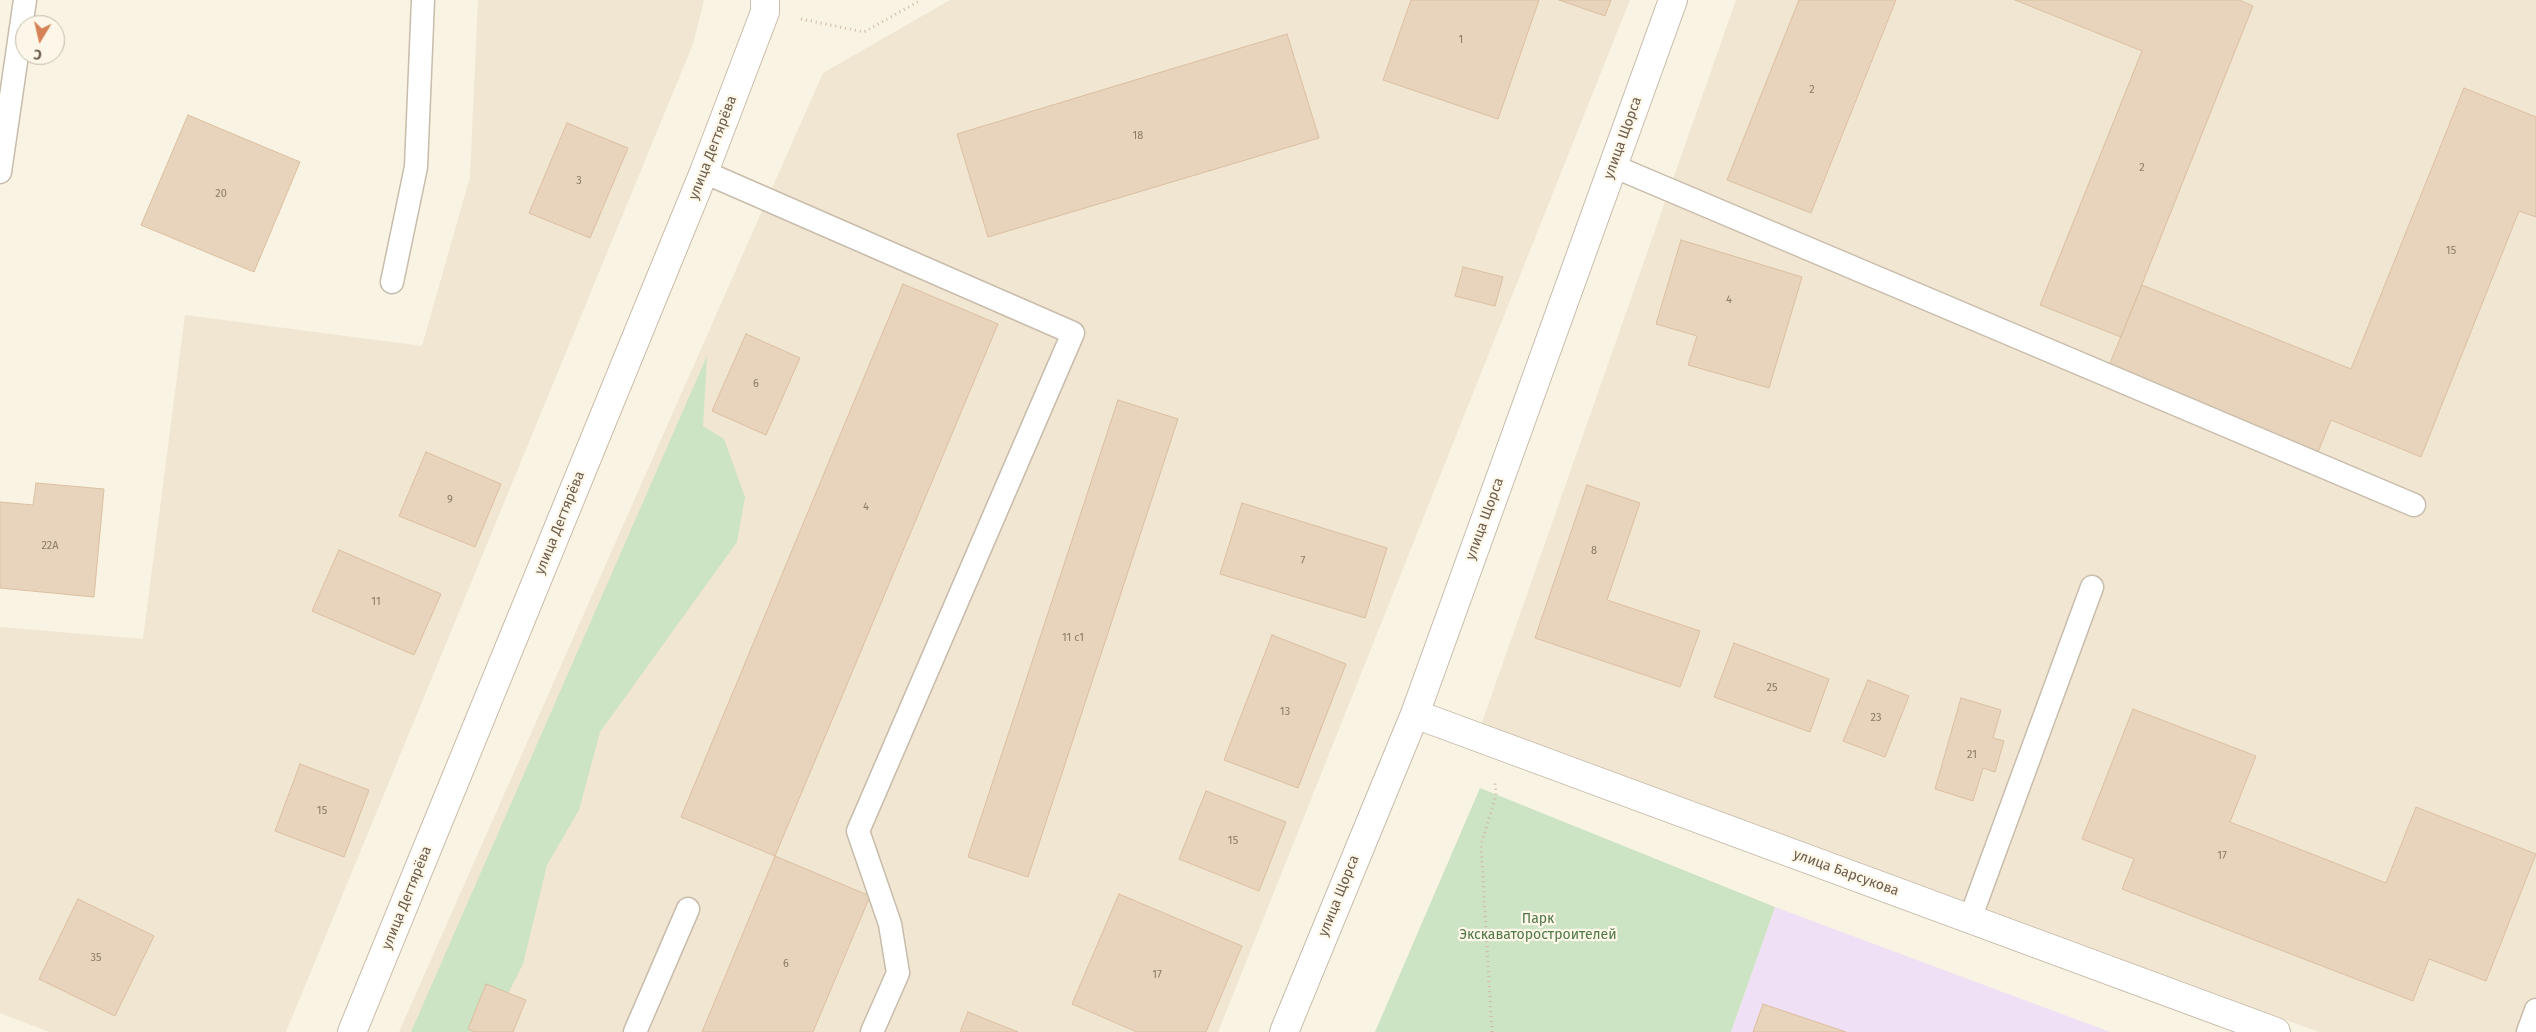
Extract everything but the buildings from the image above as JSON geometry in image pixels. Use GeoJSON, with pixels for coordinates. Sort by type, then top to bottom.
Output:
{"type":"FeatureCollection","features":[{"type":"Feature","properties":{"kind":"street","name":"улица Щорса"},"geometry":{"type":"LineString","coordinates":[[1284,1032],[1415,714],[1673,0]]}},
{"type":"Feature","properties":{"kind":"street","name":"улица Дегтярёва"},"geometry":{"type":"LineString","coordinates":[[352,1032],[704,172],[769,4]]}},
{"type":"Feature","properties":{"kind":"street","name":"улица Барсукова"},"geometry":{"type":"LineString","coordinates":[[1415,714],[2276,1032]]}},
{"type":"Feature","properties":{"kind":"lane"},"geometry":{"type":"LineString","coordinates":[[0,172],[25,0]]}},
{"type":"Feature","properties":{"kind":"lane"},"geometry":{"type":"LineString","coordinates":[[392,282],[416,167],[423,0]]}},
{"type":"Feature","properties":{"kind":"lane"},"geometry":{"type":"LineString","coordinates":[[1613,166],[2414,505]]}},
{"type":"Feature","properties":{"kind":"lane"},"geometry":{"type":"LineString","coordinates":[[704,172],[1073,333],[858,831],[890,924],[898,973],[872,1032]]}},
{"type":"Feature","properties":{"kind":"lane"},"geometry":{"type":"LineString","coordinates":[[1970,919],[2092,587]]}},
{"type":"Feature","properties":{"kind":"lane"},"geometry":{"type":"LineString","coordinates":[[635,1032],[688,908]]}},
{"type":"Feature","properties":{"kind":"lane"},"geometry":{"type":"LineString","coordinates":[[2528,1032],[2536,1010]]}},
{"type":"Feature","properties":{"kind":"path"},"geometry":{"type":"LineString","coordinates":[[769,4],[864,32],[921,0]]}},
{"type":"Feature","properties":{"kind":"path"},"geometry":{"type":"LineString","coordinates":[[1490,742],[1496,795],[1481,845],[1492,1032]]}},
{"type":"Feature","properties":{"kind":"shaded area"},"geometry":{"type":"Polygon","coordinates":[[[478,0],[704,0],[693,44],[286,1032],[49,1032],[0,1013],[0,627],[143,639],[185,315],[422,346],[470,177],[478,0]]]}},
{"type":"Feature","properties":{"kind":"shaded area"},"geometry":{"type":"Polygon","coordinates":[[[950,0],[1630,0],[1218,1032],[399,1032],[823,73],[950,0]]]}},
{"type":"Feature","properties":{"kind":"shaded area"},"geometry":{"type":"Polygon","coordinates":[[[1736,0],[2536,0],[2536,1032],[2319,1032],[1480,728],[1736,0]]]}},
{"type":"Feature","properties":{"kind":"shaded area"},"geometry":{"type":"Polygon","coordinates":[[[1775,907],[2110,1032],[1731,1032],[1775,907]]]}},
{"type":"Feature","properties":{"kind":"green space"},"geometry":{"type":"Polygon","coordinates":[[[707,356],[703,426],[724,439],[745,497],[737,542],[600,732],[579,810],[547,865],[523,964],[502,1006],[481,1032],[411,1032],[707,356]]]}},
{"type":"Feature","properties":{"kind":"green space","name":"Парк Экскаваторостроителей"},"geometry":{"type":"Polygon","coordinates":[[[1480,788],[1775,907],[1731,1032],[1375,1032],[1480,788]]]}}]}
